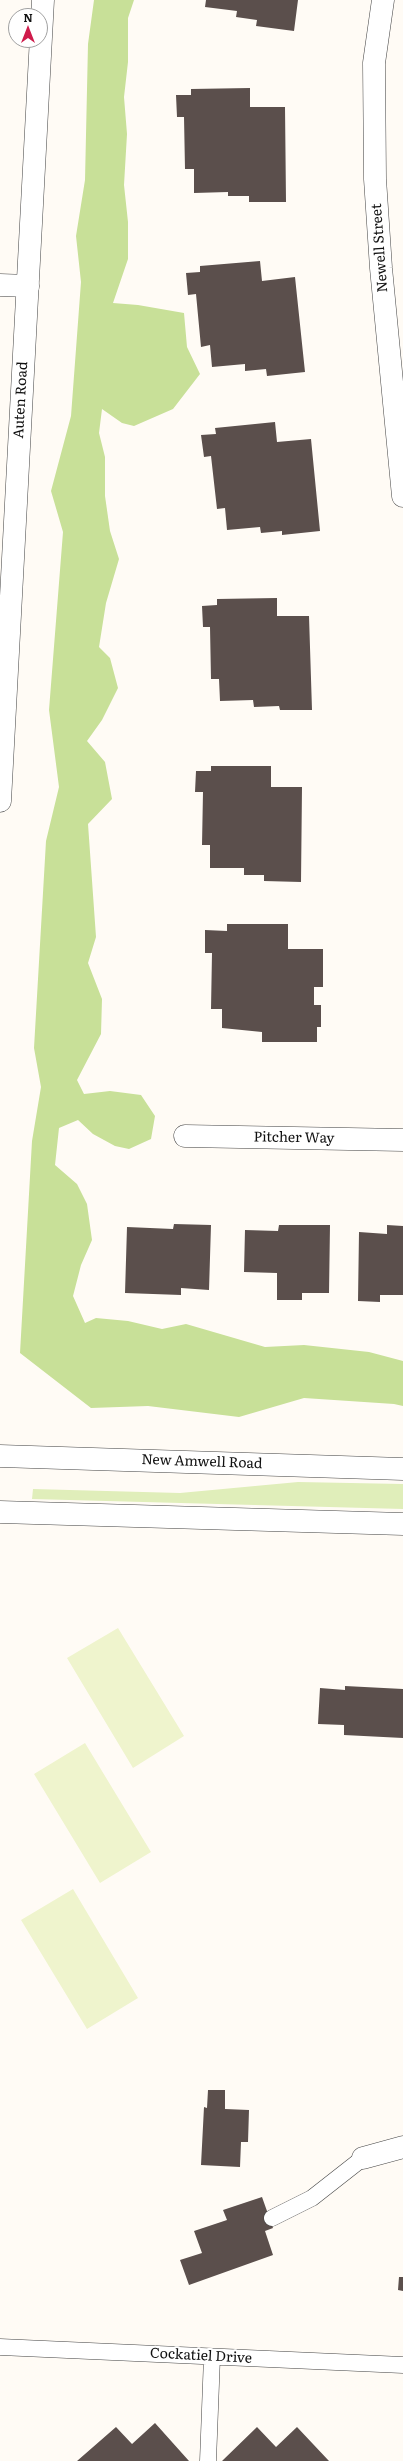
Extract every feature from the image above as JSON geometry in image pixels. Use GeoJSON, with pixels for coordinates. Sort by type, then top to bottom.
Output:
{"type":"FeatureCollection","features":[{"type":"Feature","properties":{"kind":"street","name":"Auten Road"},"geometry":{"type":"LineString","coordinates":[[0,800],[43,0]]}},
{"type":"Feature","properties":{"kind":"street","name":"Newell Street"},"geometry":{"type":"LineString","coordinates":[[383,0],[374,63],[375,179],[381,268],[403,496]]}},
{"type":"Feature","properties":{"kind":"street"},"geometry":{"type":"LineString","coordinates":[[0,284],[28,286]]}},
{"type":"Feature","properties":{"kind":"street","name":"Pitcher Way"},"geometry":{"type":"LineString","coordinates":[[185,1136],[403,1140]]}},
{"type":"Feature","properties":{"kind":"street","name":"New Amwell Road"},"geometry":{"type":"LineString","coordinates":[[0,1456],[403,1470]]}},
{"type":"Feature","properties":{"kind":"street"},"geometry":{"type":"LineString","coordinates":[[0,1512],[403,1524]]}},
{"type":"Feature","properties":{"kind":"street"},"geometry":{"type":"LineString","coordinates":[[363,2158],[403,2147]]}},
{"type":"Feature","properties":{"kind":"lane"},"geometry":{"type":"LineString","coordinates":[[272,2218],[312,2198],[363,2158]]}},
{"type":"Feature","properties":{"kind":"lane","name":"Cockatiel Drive"},"geometry":{"type":"LineString","coordinates":[[0,2347],[403,2365]]}},
{"type":"Feature","properties":{"kind":"lane"},"geometry":{"type":"LineString","coordinates":[[208,2461],[212,2357]]}},
{"type":"Feature","properties":{"kind":"green space"},"geometry":{"type":"Polygon","coordinates":[[[94,0],[134,0],[128,18],[128,62],[124,97],[127,134],[124,185],[128,222],[128,259],[113,303],[138,305],[184,313],[187,347],[200,374],[173,409],[134,426],[122,423],[102,409],[99,433],[105,457],[105,496],[110,531],[119,559],[106,603],[99,647],[110,658],[118,688],[102,720],[87,741],[105,762],[112,799],[88,824],[96,937],[88,963],[102,999],[101,1034],[77,1080],[84,1094],[110,1091],[141,1095],[155,1116],[151,1139],[129,1149],[115,1146],[93,1134],[78,1120],[59,1128],[55,1165],[77,1184],[87,1204],[92,1240],[81,1265],[73,1296],[85,1323],[96,1318],[128,1321],[162,1329],[186,1324],[265,1347],[304,1345],[369,1352],[403,1361],[403,1406],[394,1404],[304,1398],[239,1417],[148,1406],[91,1408],[20,1353],[32,1141],[41,1087],[34,1048],[46,841],[59,787],[49,710],[63,532],[51,491],[71,416],[81,282],[76,236],[85,180],[88,44],[94,0]]]}},
{"type":"Feature","properties":{"kind":"green space"},"geometry":{"type":"Polygon","coordinates":[[[298,1482],[403,1484],[403,1509],[32,1499],[33,1489],[180,1493],[298,1482]]]}},
{"type":"Feature","properties":{"kind":"green space"},"geometry":{"type":"Polygon","coordinates":[[[118,1628],[184,1736],[133,1768],[67,1658],[118,1628]]]}},
{"type":"Feature","properties":{"kind":"green space"},"geometry":{"type":"Polygon","coordinates":[[[85,1743],[151,1852],[100,1883],[34,1774],[85,1743]]]}},
{"type":"Feature","properties":{"kind":"green space"},"geometry":{"type":"Polygon","coordinates":[[[73,1889],[138,1998],[87,2029],[21,1920],[73,1889]]]}},
{"type":"Feature","properties":{"kind":"building"},"geometry":{"type":"Polygon","coordinates":[[[206,0],[298,0],[294,31],[256,26],[257,20],[236,17],[237,11],[205,7],[206,0]]]}},
{"type":"Feature","properties":{"kind":"building"},"geometry":{"type":"Polygon","coordinates":[[[250,88],[250,107],[285,107],[286,202],[249,202],[249,196],[228,196],[228,192],[194,193],[194,169],[185,169],[184,117],[177,117],[176,95],[191,95],[191,89],[250,88]]]}},
{"type":"Feature","properties":{"kind":"building"},"geometry":{"type":"Polygon","coordinates":[[[260,261],[262,281],[295,277],[305,372],[267,376],[266,369],[245,371],[245,364],[212,367],[210,345],[201,347],[196,294],[188,295],[186,273],[200,272],[200,266],[260,261]]]}},
{"type":"Feature","properties":{"kind":"building"},"geometry":{"type":"Polygon","coordinates":[[[275,422],[277,442],[311,439],[320,531],[282,535],[282,531],[261,533],[260,527],[227,530],[225,508],[217,509],[211,456],[204,457],[201,435],[216,434],[215,428],[275,422]]]}},
{"type":"Feature","properties":{"kind":"building"},"geometry":{"type":"Polygon","coordinates":[[[277,598],[277,616],[309,616],[312,710],[280,710],[279,706],[254,707],[253,700],[220,701],[219,679],[211,679],[210,627],[203,627],[202,606],[217,605],[217,599],[277,598]]]}},
{"type":"Feature","properties":{"kind":"building"},"geometry":{"type":"Polygon","coordinates":[[[211,766],[271,766],[271,787],[302,787],[301,882],[264,881],[264,875],[244,875],[244,868],[210,868],[210,845],[202,845],[203,792],[195,792],[196,771],[211,771],[211,766]]]}},
{"type":"Feature","properties":{"kind":"building"},"geometry":{"type":"Polygon","coordinates":[[[227,924],[288,924],[288,949],[323,949],[323,987],[314,987],[314,1005],[321,1005],[321,1027],[317,1027],[317,1042],[262,1042],[262,1032],[222,1028],[222,1009],[211,1009],[212,953],[205,953],[205,930],[227,931],[227,924]]]}},
{"type":"Feature","properties":{"kind":"building"},"geometry":{"type":"Polygon","coordinates":[[[174,1224],[211,1225],[209,1290],[181,1288],[181,1295],[125,1293],[127,1227],[173,1229],[174,1224]]]}},
{"type":"Feature","properties":{"kind":"building"},"geometry":{"type":"Polygon","coordinates":[[[279,1225],[330,1225],[329,1293],[302,1293],[302,1300],[277,1300],[277,1273],[244,1272],[245,1230],[278,1231],[279,1225]]]}},
{"type":"Feature","properties":{"kind":"building"},"geometry":{"type":"Polygon","coordinates":[[[387,1225],[403,1226],[403,1295],[380,1295],[380,1302],[358,1301],[359,1232],[387,1234],[387,1225]]]}},
{"type":"Feature","properties":{"kind":"building"},"geometry":{"type":"Polygon","coordinates":[[[345,1686],[403,1689],[403,1738],[344,1735],[344,1725],[318,1724],[320,1688],[345,1690],[345,1686]]]}},
{"type":"Feature","properties":{"kind":"building"},"geometry":{"type":"Polygon","coordinates":[[[208,2090],[225,2090],[225,2109],[249,2110],[248,2142],[241,2142],[240,2167],[201,2165],[204,2107],[207,2108],[208,2090]]]}},
{"type":"Feature","properties":{"kind":"building"},"geometry":{"type":"Polygon","coordinates":[[[262,2197],[273,2228],[265,2231],[273,2255],[189,2285],[180,2260],[202,2253],[194,2231],[227,2220],[223,2210],[262,2197]]]}},
{"type":"Feature","properties":{"kind":"building"},"geometry":{"type":"Polygon","coordinates":[[[399,2277],[403,2277],[403,2291],[398,2290],[399,2277]]]}},
{"type":"Feature","properties":{"kind":"building"},"geometry":{"type":"Polygon","coordinates":[[[155,2423],[189,2461],[77,2461],[116,2427],[132,2444],[155,2423]]]}},
{"type":"Feature","properties":{"kind":"building"},"geometry":{"type":"Polygon","coordinates":[[[257,2427],[276,2447],[297,2427],[329,2461],[222,2461],[257,2427]]]}}]}
